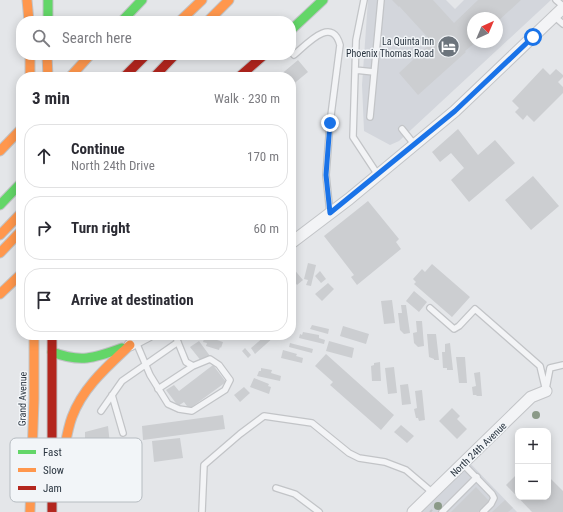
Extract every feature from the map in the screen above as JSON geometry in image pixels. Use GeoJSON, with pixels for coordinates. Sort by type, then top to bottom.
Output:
{"type":"FeatureCollection","features":[{"type":"Feature","properties":{"kind":"main road"},"geometry":{"type":"LineString","coordinates":[[28,0],[29,16]]}},
{"type":"Feature","properties":{"kind":"main road"},"geometry":{"type":"LineString","coordinates":[[48,0],[48,16]]}},
{"type":"Feature","properties":{"kind":"main road"},"geometry":{"type":"LineString","coordinates":[[127,16],[142,0]]}},
{"type":"Feature","properties":{"kind":"main road"},"geometry":{"type":"LineString","coordinates":[[185,16],[202,0]]}},
{"type":"Feature","properties":{"kind":"main road"},"geometry":{"type":"LineString","coordinates":[[213,16],[229,0]]}},
{"type":"Feature","properties":{"kind":"main road"},"geometry":{"type":"LineString","coordinates":[[296,25],[323,0]]}},
{"type":"Feature","properties":{"kind":"main road"},"geometry":{"type":"LineString","coordinates":[[30,60],[30,72]]}},
{"type":"Feature","properties":{"kind":"main road"},"geometry":{"type":"LineString","coordinates":[[48,60],[48,72]]}},
{"type":"Feature","properties":{"kind":"main road"},"geometry":{"type":"LineString","coordinates":[[75,72],[85,60]]}},
{"type":"Feature","properties":{"kind":"main road"},"geometry":{"type":"LineString","coordinates":[[129,72],[141,60]]}},
{"type":"Feature","properties":{"kind":"main road"},"geometry":{"type":"LineString","coordinates":[[159,72],[170,60]]}},
{"type":"Feature","properties":{"kind":"main road"},"geometry":{"type":"LineString","coordinates":[[245,72],[258,60]]}},
{"type":"Feature","properties":{"kind":"main road"},"geometry":{"type":"LineString","coordinates":[[0,151],[16,134]]}},
{"type":"Feature","properties":{"kind":"main road"},"geometry":{"type":"LineString","coordinates":[[0,205],[16,188]]}},
{"type":"Feature","properties":{"kind":"main road"},"geometry":{"type":"LineString","coordinates":[[0,235],[16,218]]}},
{"type":"Feature","properties":{"kind":"main road"},"geometry":{"type":"LineString","coordinates":[[0,253],[16,236]]}},
{"type":"Feature","properties":{"kind":"main road"},"geometry":{"type":"LineString","coordinates":[[3,291],[16,279]]}},
{"type":"Feature","properties":{"kind":"main road","name":"Grand Avenue"},"geometry":{"type":"LineString","coordinates":[[33,438],[34,340]]}},
{"type":"Feature","properties":{"kind":"main road"},"geometry":{"type":"LineString","coordinates":[[52,340],[53,438]]}},
{"type":"Feature","properties":{"kind":"main road"},"geometry":{"type":"LineString","coordinates":[[52,352],[71,359],[81,360],[96,358],[133,344]]}},
{"type":"Feature","properties":{"kind":"main road"},"geometry":{"type":"LineString","coordinates":[[66,438],[73,415],[88,388],[105,368],[133,344]]}},
{"type":"Feature","properties":{"kind":"main road","name":"Grand Avenue"},"geometry":{"type":"LineString","coordinates":[[30,502],[30,512]]}},
{"type":"Feature","properties":{"kind":"main road"},"geometry":{"type":"LineString","coordinates":[[52,512],[53,502]]}},
{"type":"Feature","properties":{"kind":"street"},"geometry":{"type":"LineString","coordinates":[[296,239],[378,175],[455,111],[559,20],[563,7]]}},
{"type":"Feature","properties":{"kind":"street"},"geometry":{"type":"LineString","coordinates":[[133,344],[140,340]]}},
{"type":"Feature","properties":{"kind":"street","name":"North 24th Avenue"},"geometry":{"type":"LineString","coordinates":[[413,512],[531,397],[546,391]]}},
{"type":"Feature","properties":{"kind":"lane"},"geometry":{"type":"LineString","coordinates":[[364,0],[356,40],[353,137],[378,175]]}},
{"type":"Feature","properties":{"kind":"lane"},"geometry":{"type":"LineString","coordinates":[[370,117],[381,0]]}},
{"type":"Feature","properties":{"kind":"lane"},"geometry":{"type":"LineString","coordinates":[[556,0],[563,7]]}},
{"type":"Feature","properties":{"kind":"lane"},"geometry":{"type":"LineString","coordinates":[[296,53],[317,36],[323,33],[329,32],[336,35],[339,39],[340,45],[330,123],[326,175],[330,213]]}},
{"type":"Feature","properties":{"kind":"lane"},"geometry":{"type":"LineString","coordinates":[[355,70],[374,72]]}},
{"type":"Feature","properties":{"kind":"lane"},"geometry":{"type":"LineString","coordinates":[[402,129],[414,144]]}},
{"type":"Feature","properties":{"kind":"lane"},"geometry":{"type":"LineString","coordinates":[[430,308],[454,329],[459,326],[475,309],[540,366],[546,391]]}},
{"type":"Feature","properties":{"kind":"lane"},"geometry":{"type":"LineString","coordinates":[[101,411],[122,381],[145,363],[178,342],[186,362],[193,366]]}},
{"type":"Feature","properties":{"kind":"lane"},"geometry":{"type":"LineString","coordinates":[[133,344],[145,363],[158,389],[168,404],[179,409],[192,411],[225,390],[230,380],[219,365],[210,359],[193,366],[158,389]]}},
{"type":"Feature","properties":{"kind":"lane"},"geometry":{"type":"LineString","coordinates":[[546,391],[550,368],[563,365]]}},
{"type":"Feature","properties":{"kind":"lane"},"geometry":{"type":"LineString","coordinates":[[112,395],[124,433]]}},
{"type":"Feature","properties":{"kind":"lane"},"geometry":{"type":"LineString","coordinates":[[202,512],[204,465],[240,434],[264,416],[312,423],[349,453],[359,458],[385,462],[406,470],[432,493]]}},
{"type":"Feature","properties":{"kind":"lane"},"geometry":{"type":"LineString","coordinates":[[463,464],[494,498],[491,504],[483,512]]}},
{"type":"Feature","properties":{"kind":"lane"},"geometry":{"type":"LineString","coordinates":[[442,512],[477,478]]}},
{"type":"Feature","properties":{"kind":"lane"},"geometry":{"type":"LineString","coordinates":[[276,488],[295,494],[319,512]]}},
{"type":"Feature","properties":{"kind":"shaded area"},"geometry":{"type":"Polygon","coordinates":[[[368,0],[446,0],[455,9],[464,0],[551,0],[503,45],[503,12],[467,12],[467,48],[499,48],[399,141],[390,145],[364,131],[362,85],[368,0]]]}},
{"type":"Feature","properties":{"kind":"shaded area"},"geometry":{"type":"Polygon","coordinates":[[[467,460],[517,512],[413,512],[467,460]]]}},
{"type":"Feature","properties":{"kind":"building","name":"La Quinta Inn Phoenix Thomas Road"},"geometry":{"type":"Polygon","coordinates":[[[392,0],[433,0],[454,23],[478,0],[521,0],[503,16],[503,12],[467,12],[467,48],[469,48],[418,95],[399,73],[432,42],[392,0]]]}},
{"type":"Feature","properties":{"kind":"building"},"geometry":{"type":"Polygon","coordinates":[[[298,60],[308,72],[296,82],[296,72],[284,72],[298,60]]]}},
{"type":"Feature","properties":{"kind":"building"},"geometry":{"type":"Polygon","coordinates":[[[543,68],[550,75],[556,69],[563,75],[558,82],[563,87],[563,93],[534,122],[527,115],[523,120],[515,112],[519,108],[512,101],[543,68]]]}},
{"type":"Feature","properties":{"kind":"building"},"geometry":{"type":"Polygon","coordinates":[[[458,129],[478,155],[495,140],[515,163],[469,202],[451,180],[464,168],[451,153],[440,162],[432,152],[458,129]]]}},
{"type":"Feature","properties":{"kind":"building"},"geometry":{"type":"Polygon","coordinates":[[[533,176],[559,206],[531,230],[505,200],[533,176]]]}},
{"type":"Feature","properties":{"kind":"building"},"geometry":{"type":"Polygon","coordinates":[[[368,201],[399,239],[396,242],[401,249],[357,285],[351,277],[354,275],[324,236],[368,201]]]}},
{"type":"Feature","properties":{"kind":"building"},"geometry":{"type":"Polygon","coordinates":[[[308,263],[316,265],[311,286],[306,285],[308,280],[304,279],[308,263]]]}},
{"type":"Feature","properties":{"kind":"building"},"geometry":{"type":"Polygon","coordinates":[[[432,264],[470,297],[452,317],[414,284],[416,282],[413,279],[422,269],[425,272],[432,264]]]}},
{"type":"Feature","properties":{"kind":"building"},"geometry":{"type":"Polygon","coordinates":[[[320,271],[326,279],[321,283],[315,276],[320,271]]]}},
{"type":"Feature","properties":{"kind":"building"},"geometry":{"type":"Polygon","coordinates":[[[296,272],[303,280],[297,285],[296,284],[296,272]]]}},
{"type":"Feature","properties":{"kind":"building"},"geometry":{"type":"Polygon","coordinates":[[[328,283],[334,289],[322,301],[315,294],[328,283]]]}},
{"type":"Feature","properties":{"kind":"building"},"geometry":{"type":"Polygon","coordinates":[[[414,291],[427,302],[419,312],[406,301],[414,291]]]}},
{"type":"Feature","properties":{"kind":"building"},"geometry":{"type":"Polygon","coordinates":[[[392,300],[395,323],[384,324],[381,301],[392,300]]]}},
{"type":"Feature","properties":{"kind":"building"},"geometry":{"type":"Polygon","coordinates":[[[401,305],[406,305],[410,333],[404,334],[400,330],[398,313],[402,313],[401,305]]]}},
{"type":"Feature","properties":{"kind":"building"},"geometry":{"type":"Polygon","coordinates":[[[416,321],[422,321],[424,346],[418,347],[414,343],[413,333],[417,332],[416,321]]]}},
{"type":"Feature","properties":{"kind":"building"},"geometry":{"type":"Polygon","coordinates":[[[312,325],[329,329],[328,334],[310,329],[312,325]]]}},
{"type":"Feature","properties":{"kind":"building"},"geometry":{"type":"Polygon","coordinates":[[[343,326],[369,334],[366,344],[340,336],[343,326]]]}},
{"type":"Feature","properties":{"kind":"building"},"geometry":{"type":"Polygon","coordinates":[[[303,332],[319,335],[319,338],[325,340],[324,344],[299,338],[300,334],[302,335],[303,332]]]}},
{"type":"Feature","properties":{"kind":"building"},"geometry":{"type":"Polygon","coordinates":[[[427,334],[436,334],[439,360],[434,360],[429,357],[427,334]]]}},
{"type":"Feature","properties":{"kind":"building"},"geometry":{"type":"Polygon","coordinates":[[[204,340],[217,340],[223,342],[219,350],[206,346],[207,343],[203,342],[204,340]]]}},
{"type":"Feature","properties":{"kind":"building"},"geometry":{"type":"Polygon","coordinates":[[[260,340],[271,340],[255,354],[251,348],[260,340]]]}},
{"type":"Feature","properties":{"kind":"building"},"geometry":{"type":"Polygon","coordinates":[[[199,341],[210,356],[202,362],[190,347],[199,341]]]}},
{"type":"Feature","properties":{"kind":"building"},"geometry":{"type":"Polygon","coordinates":[[[329,341],[354,348],[352,358],[326,351],[329,341]]]}},
{"type":"Feature","properties":{"kind":"building"},"geometry":{"type":"Polygon","coordinates":[[[290,343],[313,349],[312,353],[289,347],[290,343]]]}},
{"type":"Feature","properties":{"kind":"building"},"geometry":{"type":"Polygon","coordinates":[[[450,343],[453,370],[447,370],[447,368],[443,368],[442,352],[445,352],[445,344],[450,343]]]}},
{"type":"Feature","properties":{"kind":"building"},"geometry":{"type":"Polygon","coordinates":[[[245,348],[251,355],[248,358],[242,351],[245,348]]]}},
{"type":"Feature","properties":{"kind":"building"},"geometry":{"type":"Polygon","coordinates":[[[283,350],[297,354],[296,356],[303,358],[302,363],[281,358],[283,350]]]}},
{"type":"Feature","properties":{"kind":"building"},"geometry":{"type":"Polygon","coordinates":[[[326,354],[394,415],[381,430],[330,385],[333,382],[315,366],[326,354]]]}},
{"type":"Feature","properties":{"kind":"building"},"geometry":{"type":"Polygon","coordinates":[[[456,357],[465,357],[467,383],[459,383],[456,357]]]}},
{"type":"Feature","properties":{"kind":"building"},"geometry":{"type":"Polygon","coordinates":[[[380,362],[381,381],[372,381],[371,366],[374,365],[374,363],[380,362]]]}},
{"type":"Feature","properties":{"kind":"building"},"geometry":{"type":"Polygon","coordinates":[[[213,365],[226,382],[189,409],[184,402],[178,406],[166,390],[174,385],[179,391],[213,365]]]}},
{"type":"Feature","properties":{"kind":"building"},"geometry":{"type":"Polygon","coordinates":[[[394,367],[397,393],[388,394],[385,368],[394,367]]]}},
{"type":"Feature","properties":{"kind":"building"},"geometry":{"type":"Polygon","coordinates":[[[261,368],[272,370],[271,373],[281,376],[280,381],[257,376],[259,371],[261,371],[261,368]]]}},
{"type":"Feature","properties":{"kind":"building"},"geometry":{"type":"Polygon","coordinates":[[[480,372],[482,396],[477,396],[473,395],[472,387],[476,386],[474,373],[480,372]]]}},
{"type":"Feature","properties":{"kind":"building"},"geometry":{"type":"Polygon","coordinates":[[[254,378],[269,384],[268,386],[271,387],[269,394],[250,387],[254,378]]]}},
{"type":"Feature","properties":{"kind":"building"},"geometry":{"type":"Polygon","coordinates":[[[408,384],[411,404],[402,405],[400,385],[408,384]]]}},
{"type":"Feature","properties":{"kind":"building"},"geometry":{"type":"Polygon","coordinates":[[[244,387],[250,393],[240,402],[234,395],[244,387]]]}},
{"type":"Feature","properties":{"kind":"building"},"geometry":{"type":"Polygon","coordinates":[[[422,390],[425,420],[419,421],[418,418],[416,418],[414,409],[417,408],[415,391],[422,390]]]}},
{"type":"Feature","properties":{"kind":"building"},"geometry":{"type":"Polygon","coordinates":[[[452,408],[460,416],[457,419],[467,429],[457,439],[439,421],[452,408]]]}},
{"type":"Feature","properties":{"kind":"building"},"geometry":{"type":"Polygon","coordinates":[[[223,415],[225,429],[143,440],[142,426],[223,415]]]}},
{"type":"Feature","properties":{"kind":"building"},"geometry":{"type":"Polygon","coordinates":[[[401,425],[414,436],[407,443],[394,432],[401,425]]]}},
{"type":"Feature","properties":{"kind":"building"},"geometry":{"type":"Polygon","coordinates":[[[108,426],[109,438],[85,438],[85,432],[108,426]]]}},
{"type":"Feature","properties":{"kind":"building"},"geometry":{"type":"Polygon","coordinates":[[[180,438],[183,458],[154,462],[152,441],[180,438]]]}},
{"type":"Feature","properties":{"kind":"building"},"geometry":{"type":"Polygon","coordinates":[[[515,476],[515,494],[506,485],[515,476]]]}},
{"type":"Feature","properties":{"kind":"building"},"geometry":{"type":"Polygon","coordinates":[[[551,479],[563,491],[563,512],[532,512],[520,500],[551,500],[551,479]]]}},
{"type":"Feature","properties":{"kind":"building"},"geometry":{"type":"Polygon","coordinates":[[[476,487],[489,501],[478,512],[451,512],[476,487]]]}},
{"type":"Feature","properties":{"kind":"building"},"geometry":{"type":"Polygon","coordinates":[[[505,500],[513,508],[508,512],[492,512],[505,500]]]}},
{"type":"Feature","properties":{"kind":"traffic: fast"},"geometry":{"type":"LineString","coordinates":[[48,0],[48,16]]}},
{"type":"Feature","properties":{"kind":"traffic: fast"},"geometry":{"type":"LineString","coordinates":[[127,16],[142,0]]}},
{"type":"Feature","properties":{"kind":"traffic: fast"},"geometry":{"type":"LineString","coordinates":[[296,25],[323,0]]}},
{"type":"Feature","properties":{"kind":"traffic: fast"},"geometry":{"type":"LineString","coordinates":[[0,205],[16,188]]}},
{"type":"Feature","properties":{"kind":"traffic: fast"},"geometry":{"type":"LineString","coordinates":[[52,352],[71,357],[87,358],[95,357],[122,348]]}},
{"type":"Feature","properties":{"kind":"traffic: slow"},"geometry":{"type":"LineString","coordinates":[[27,0],[29,16]]}},
{"type":"Feature","properties":{"kind":"traffic: slow"},"geometry":{"type":"LineString","coordinates":[[185,16],[202,0]]}},
{"type":"Feature","properties":{"kind":"traffic: slow"},"geometry":{"type":"LineString","coordinates":[[213,16],[229,0]]}},
{"type":"Feature","properties":{"kind":"traffic: slow"},"geometry":{"type":"LineString","coordinates":[[30,60],[30,72]]}},
{"type":"Feature","properties":{"kind":"traffic: slow"},"geometry":{"type":"LineString","coordinates":[[47,60],[48,72]]}},
{"type":"Feature","properties":{"kind":"traffic: slow"},"geometry":{"type":"LineString","coordinates":[[75,72],[85,60]]}},
{"type":"Feature","properties":{"kind":"traffic: slow"},"geometry":{"type":"LineString","coordinates":[[0,151],[16,134]]}},
{"type":"Feature","properties":{"kind":"traffic: slow"},"geometry":{"type":"LineString","coordinates":[[0,235],[16,218]]}},
{"type":"Feature","properties":{"kind":"traffic: slow"},"geometry":{"type":"LineString","coordinates":[[0,253],[16,236]]}},
{"type":"Feature","properties":{"kind":"traffic: slow"},"geometry":{"type":"LineString","coordinates":[[0,294],[16,279]]}},
{"type":"Feature","properties":{"kind":"traffic: slow"},"geometry":{"type":"LineString","coordinates":[[33,438],[34,340]]}},
{"type":"Feature","properties":{"kind":"traffic: slow"},"geometry":{"type":"LineString","coordinates":[[67,438],[72,417],[89,387],[130,345]]}},
{"type":"Feature","properties":{"kind":"traffic: slow"},"geometry":{"type":"LineString","coordinates":[[30,502],[30,512]]}},
{"type":"Feature","properties":{"kind":"traffic: jam"},"geometry":{"type":"LineString","coordinates":[[129,72],[141,60]]}},
{"type":"Feature","properties":{"kind":"traffic: jam"},"geometry":{"type":"LineString","coordinates":[[159,72],[170,60]]}},
{"type":"Feature","properties":{"kind":"traffic: jam"},"geometry":{"type":"LineString","coordinates":[[245,72],[258,60]]}},
{"type":"Feature","properties":{"kind":"traffic: jam"},"geometry":{"type":"LineString","coordinates":[[52,340],[52,438]]}},
{"type":"Feature","properties":{"kind":"traffic: jam"},"geometry":{"type":"LineString","coordinates":[[52,502],[52,512]]}},
{"type":"Feature","properties":{"kind":"place","name":"La Quinta Inn Phoenix Thomas Road"},"geometry":{"type":"Point","coordinates":[449,47]}},
{"type":"Feature","properties":{"kind":"route"},"geometry":{"type":"LineString","coordinates":[[330,123],[326,175],[330,213],[455,111],[533,37]]}}]}
